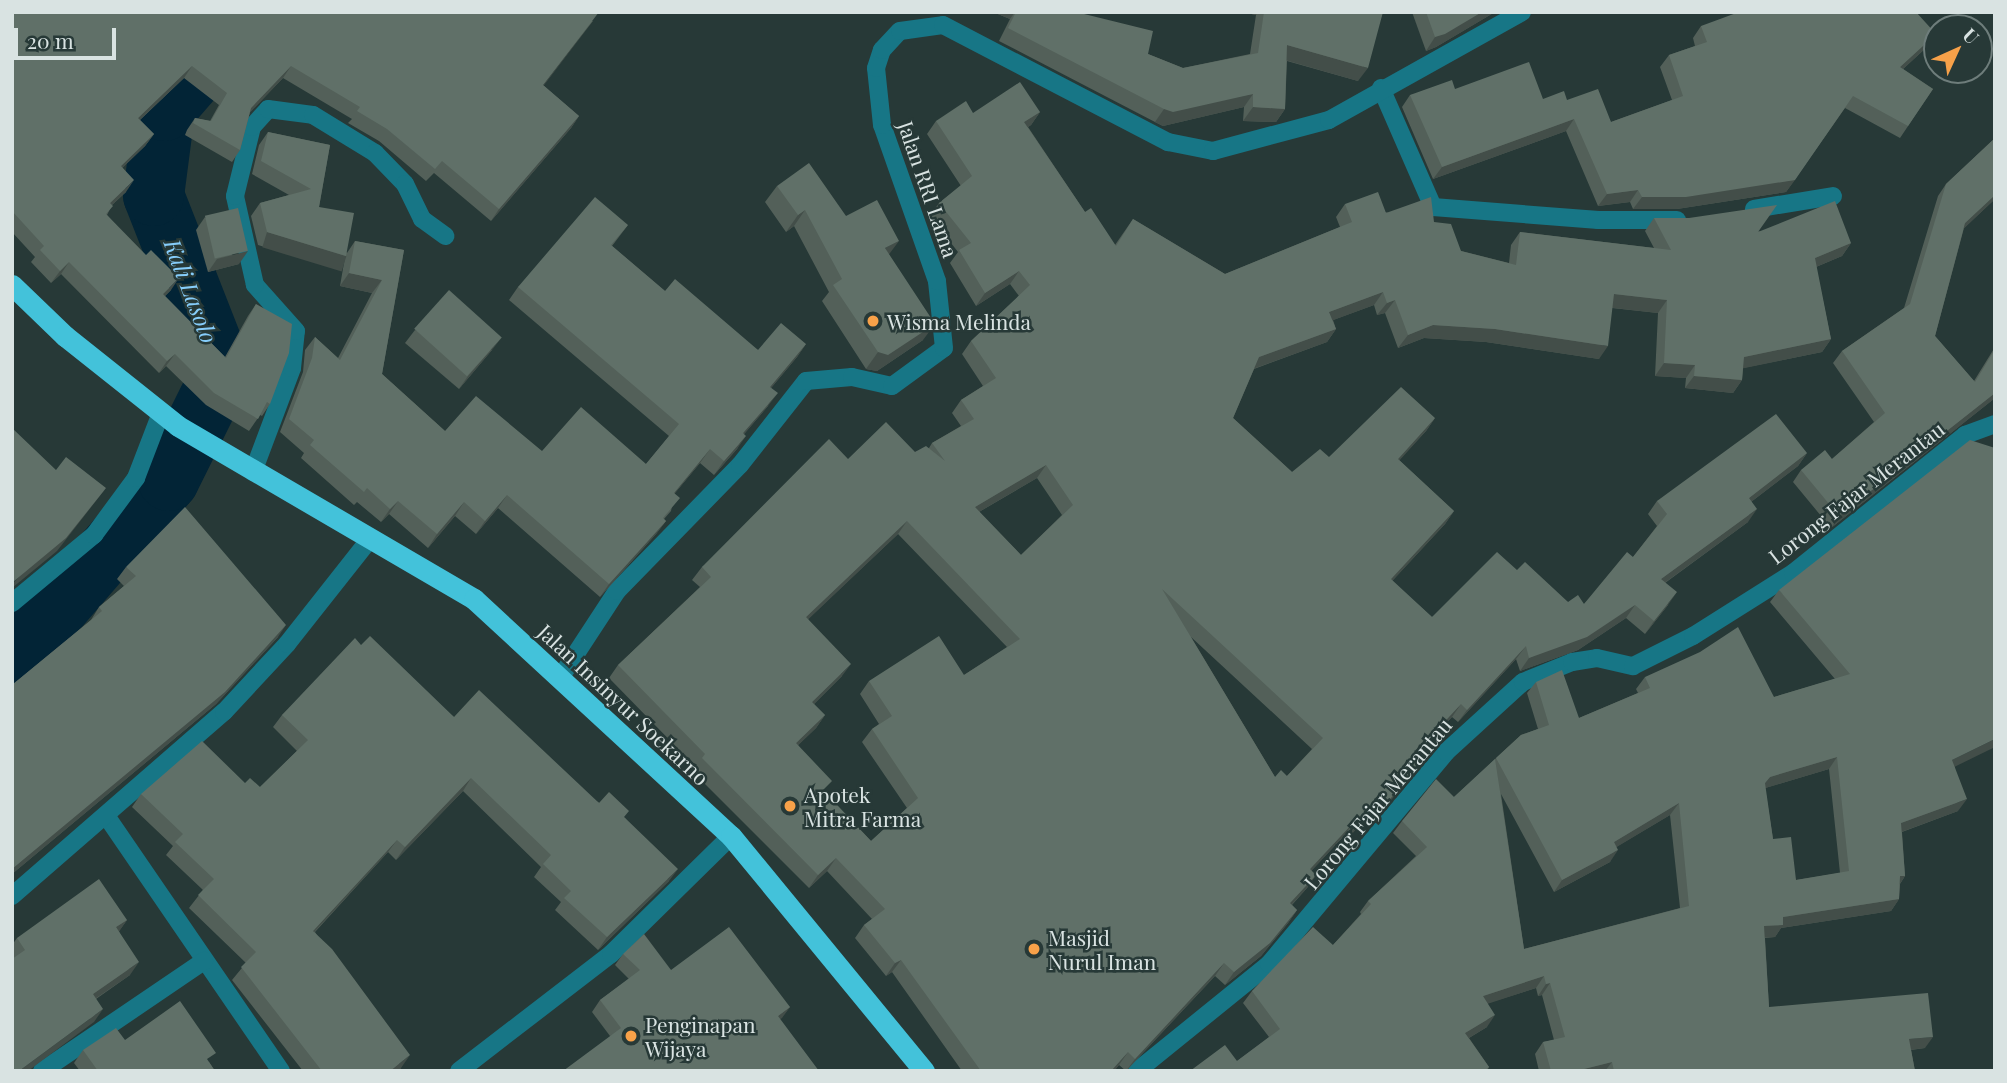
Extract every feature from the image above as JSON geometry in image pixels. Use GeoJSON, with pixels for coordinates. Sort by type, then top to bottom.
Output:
{"type":"FeatureCollection","features":[{"type":"Feature","properties":{"kind":"highway","name":"Jalan Insinyur Soekarno"},"geometry":{"type":"LineString","coordinates":[[12,285],[65,336],[178,426],[474,599],[731,836],[924,1071]]}},
{"type":"Feature","properties":{"kind":"street","name":"Jalan RRI Lama"},"geometry":{"type":"LineString","coordinates":[[560,678],[617,591],[740,465],[806,382],[852,377],[892,386],[944,348],[937,281],[882,125],[876,68],[882,50],[900,31],[943,25],[1168,142],[1195,151],[1240,147],[1329,120],[1381,88],[1522,12]]}},
{"type":"Feature","properties":{"kind":"street"},"geometry":{"type":"LineString","coordinates":[[1381,88],[1433,207],[1598,220],[1691,218]]}},
{"type":"Feature","properties":{"kind":"street"},"geometry":{"type":"LineString","coordinates":[[253,472],[292,368],[296,331],[255,285],[235,196],[252,127],[268,109],[313,115],[375,153],[405,184],[422,219],[445,236]]}},
{"type":"Feature","properties":{"kind":"street"},"geometry":{"type":"LineString","coordinates":[[1729,212],[1833,196]]}},
{"type":"Feature","properties":{"kind":"street"},"geometry":{"type":"LineString","coordinates":[[12,603],[94,535],[136,478],[161,412]]}},
{"type":"Feature","properties":{"kind":"street","name":"Lorong Fajar Merantau"},"geometry":{"type":"LineString","coordinates":[[1137,1071],[1269,964],[1446,752],[1522,682],[1572,662],[1597,658],[1633,666],[1693,636],[1793,573],[1965,435],[1995,424]]}},
{"type":"Feature","properties":{"kind":"street"},"geometry":{"type":"LineString","coordinates":[[12,897],[107,817],[224,712],[287,644],[369,540]]}},
{"type":"Feature","properties":{"kind":"street"},"geometry":{"type":"LineString","coordinates":[[107,817],[281,1071]]}},
{"type":"Feature","properties":{"kind":"street"},"geometry":{"type":"LineString","coordinates":[[459,1071],[611,954],[731,836]]}},
{"type":"Feature","properties":{"kind":"street"},"geometry":{"type":"LineString","coordinates":[[42,1071],[204,961]]}},
{"type":"Feature","properties":{"kind":"building"},"geometry":{"type":"Polygon","coordinates":[[[12,12],[599,12],[543,85],[579,116],[499,209],[442,161],[435,169],[387,129],[357,111],[360,107],[291,66],[251,108],[240,150],[193,123],[195,118],[211,121],[227,93],[192,66],[138,118],[154,134],[121,166],[134,180],[110,203],[113,206],[106,214],[146,255],[151,250],[179,278],[163,294],[226,358],[256,304],[292,324],[289,353],[270,404],[267,402],[258,419],[214,393],[175,354],[167,361],[69,262],[60,271],[40,250],[44,246],[12,211],[12,12]]]}},
{"type":"Feature","properties":{"kind":"building"},"geometry":{"type":"Polygon","coordinates":[[[1016,12],[1076,12],[1153,31],[1148,54],[1183,68],[1258,53],[1264,12],[1383,12],[1368,68],[1287,45],[1285,109],[1253,107],[1253,94],[1173,112],[1008,28],[1016,12]]]}},
{"type":"Feature","properties":{"kind":"building"},"geometry":{"type":"Polygon","coordinates":[[[1426,12],[1482,12],[1435,37],[1426,12]]]}},
{"type":"Feature","properties":{"kind":"building"},"geometry":{"type":"Polygon","coordinates":[[[1739,12],[1916,12],[1923,20],[1923,46],[1900,67],[1933,89],[1908,126],[1853,96],[1795,180],[1686,197],[1642,197],[1638,190],[1607,194],[1574,119],[1442,167],[1410,95],[1452,80],[1455,89],[1529,62],[1543,99],[1564,91],[1567,100],[1598,89],[1611,122],[1683,96],[1669,55],[1707,42],[1701,26],[1739,12]]]}},
{"type":"Feature","properties":{"kind":"building"},"geometry":{"type":"Polygon","coordinates":[[[1020,82],[1040,112],[1024,122],[1085,212],[1091,208],[1116,246],[1133,219],[1225,274],[1352,222],[1345,204],[1378,192],[1386,213],[1431,197],[1434,222],[1451,224],[1461,251],[1516,265],[1520,232],[1671,250],[1654,218],[1689,218],[1777,205],[1758,232],[1835,201],[1851,243],[1815,258],[1831,339],[1744,357],[1742,380],[1694,376],[1695,365],[1664,363],[1667,300],[1614,294],[1608,346],[1495,329],[1433,325],[1408,335],[1395,300],[1387,303],[1383,292],[1329,312],[1336,329],[1259,357],[1233,418],[1292,472],[1320,449],[1329,457],[1401,387],[1435,418],[1398,459],[1454,511],[1391,579],[1432,617],[1497,552],[1517,570],[1525,562],[1568,602],[1578,595],[1584,604],[1627,552],[1633,557],[1667,514],[1657,501],[1776,414],[1807,453],[1749,498],[1757,509],[1661,579],[1677,592],[1654,621],[1635,605],[1587,637],[1529,658],[1526,646],[1467,710],[1461,704],[1421,747],[1427,754],[1386,804],[1381,799],[1356,826],[1353,823],[1310,869],[1316,875],[1290,903],[1297,910],[1270,943],[1234,972],[1224,963],[1135,1059],[1128,1052],[1111,1071],[981,1071],[901,960],[895,963],[864,925],[885,909],[836,858],[818,875],[702,758],[705,754],[618,665],[711,577],[702,567],[829,439],[848,459],[886,422],[915,452],[926,446],[945,461],[932,443],[974,419],[961,400],[996,378],[971,341],[1030,285],[1019,271],[985,293],[959,250],[971,243],[939,203],[972,176],[936,121],[966,101],[973,113],[1020,82]],[[1046,465],[975,507],[1021,555],[1073,505],[1046,465]],[[907,521],[806,617],[851,664],[812,702],[825,715],[796,743],[832,781],[823,790],[871,841],[918,798],[872,729],[892,716],[869,681],[939,636],[964,675],[1020,639],[907,521]],[[1162,589],[1275,777],[1281,770],[1287,776],[1323,738],[1162,589]]]}},
{"type":"Feature","properties":{"kind":"building"},"geometry":{"type":"Polygon","coordinates":[[[268,132],[330,145],[319,207],[354,213],[346,256],[267,232],[260,203],[311,189],[261,161],[268,132]]]}},
{"type":"Feature","properties":{"kind":"building"},"geometry":{"type":"Polygon","coordinates":[[[1995,138],[1995,195],[1965,223],[1935,336],[1975,382],[1995,349],[1995,393],[1839,516],[1801,470],[1825,450],[1832,459],[1885,413],[1842,351],[1910,304],[1946,184],[1995,138]]]}},
{"type":"Feature","properties":{"kind":"building"},"geometry":{"type":"Polygon","coordinates":[[[809,163],[846,216],[877,200],[899,241],[885,248],[935,324],[888,355],[878,352],[833,285],[842,279],[805,210],[798,215],[777,186],[809,163]]]}},
{"type":"Feature","properties":{"kind":"building"},"geometry":{"type":"Polygon","coordinates":[[[595,197],[628,225],[611,245],[665,291],[675,279],[758,350],[781,323],[806,344],[770,387],[778,393],[743,433],[746,436],[724,461],[710,449],[674,493],[680,498],[663,518],[666,521],[609,584],[507,495],[485,521],[464,502],[437,534],[398,501],[390,509],[367,488],[364,492],[310,445],[314,440],[289,419],[312,358],[315,337],[340,360],[382,280],[349,273],[355,241],[404,250],[382,374],[445,431],[476,396],[542,451],[581,407],[646,464],[679,424],[518,287],[595,197]]]}},
{"type":"Feature","properties":{"kind":"building"},"geometry":{"type":"Polygon","coordinates":[[[238,208],[248,251],[215,259],[205,216],[238,208]]]}},
{"type":"Feature","properties":{"kind":"building"},"geometry":{"type":"Polygon","coordinates":[[[449,290],[502,338],[467,376],[414,329],[449,290]]]}},
{"type":"Feature","properties":{"kind":"building"},"geometry":{"type":"Polygon","coordinates":[[[12,428],[56,470],[66,457],[106,488],[66,538],[12,584],[12,428]]]}},
{"type":"Feature","properties":{"kind":"building"},"geometry":{"type":"Polygon","coordinates":[[[1970,440],[1995,448],[1995,739],[1952,760],[1967,799],[1901,823],[1905,876],[1900,876],[1899,899],[1783,917],[1783,925],[1764,926],[1769,1007],[1928,993],[1933,1037],[1909,1039],[1915,1071],[1614,1071],[1612,1062],[1576,1071],[1551,1071],[1543,1042],[1565,1037],[1550,983],[1546,984],[1544,976],[1483,996],[1495,1015],[1465,1033],[1489,1067],[1484,1071],[1190,1071],[1225,1045],[1237,1061],[1280,1029],[1252,991],[1313,927],[1333,945],[1371,904],[1368,901],[1427,847],[1402,821],[1436,779],[1454,797],[1495,759],[1524,949],[1689,906],[1679,803],[1614,842],[1618,850],[1562,880],[1496,758],[1521,735],[1549,725],[1536,682],[1562,670],[1579,718],[1650,688],[1645,677],[1700,652],[1738,627],[1774,697],[1850,674],[1779,590],[1970,440]],[[1837,757],[1770,777],[1765,783],[1773,839],[1791,837],[1796,880],[1849,871],[1837,757]]]}},
{"type":"Feature","properties":{"kind":"building"},"geometry":{"type":"Polygon","coordinates":[[[185,507],[286,625],[225,692],[12,869],[12,685],[102,611],[99,607],[136,576],[126,567],[185,507]]]}},
{"type":"Feature","properties":{"kind":"building"},"geometry":{"type":"Polygon","coordinates":[[[370,636],[454,717],[479,690],[599,803],[609,792],[629,811],[624,817],[678,869],[607,937],[564,898],[571,891],[543,864],[551,855],[471,778],[405,847],[397,840],[313,931],[332,949],[410,1055],[390,1071],[322,1071],[241,967],[256,952],[198,895],[214,879],[175,842],[183,834],[141,794],[202,741],[245,783],[250,778],[260,787],[308,740],[282,715],[355,638],[361,645],[370,636]]]}},
{"type":"Feature","properties":{"kind":"building"},"geometry":{"type":"Polygon","coordinates":[[[99,879],[127,920],[116,927],[139,962],[93,994],[103,1009],[19,1071],[12,1071],[12,959],[25,950],[17,938],[99,879]]]}},
{"type":"Feature","properties":{"kind":"building"},"geometry":{"type":"Polygon","coordinates":[[[729,927],[790,1007],[778,1016],[819,1071],[563,1071],[621,1028],[600,1000],[640,970],[623,954],[644,934],[671,970],[729,927]]]}},
{"type":"Feature","properties":{"kind":"building"},"geometry":{"type":"Polygon","coordinates":[[[180,1001],[216,1053],[207,1059],[215,1071],[98,1071],[83,1050],[116,1028],[125,1040],[180,1001]]]}},
{"type":"Feature","properties":{"kind":"waterway","name":"Kali Lasolo"},"geometry":{"type":"LineString","coordinates":[[12,660],[168,480],[222,371],[153,195],[164,110],[249,12]]}},
{"type":"Feature","properties":{"kind":"place","name":"Wisma Melinda"},"geometry":{"type":"Point","coordinates":[873,321]}},
{"type":"Feature","properties":{"kind":"place","name":"Apotek Mitra Farma"},"geometry":{"type":"Point","coordinates":[790,806]}},
{"type":"Feature","properties":{"kind":"place","name":"Masjid Nurul Iman"},"geometry":{"type":"Point","coordinates":[1034,949]}},
{"type":"Feature","properties":{"kind":"place","name":"Penginapan Wijaya"},"geometry":{"type":"Point","coordinates":[631,1036]}}]}
